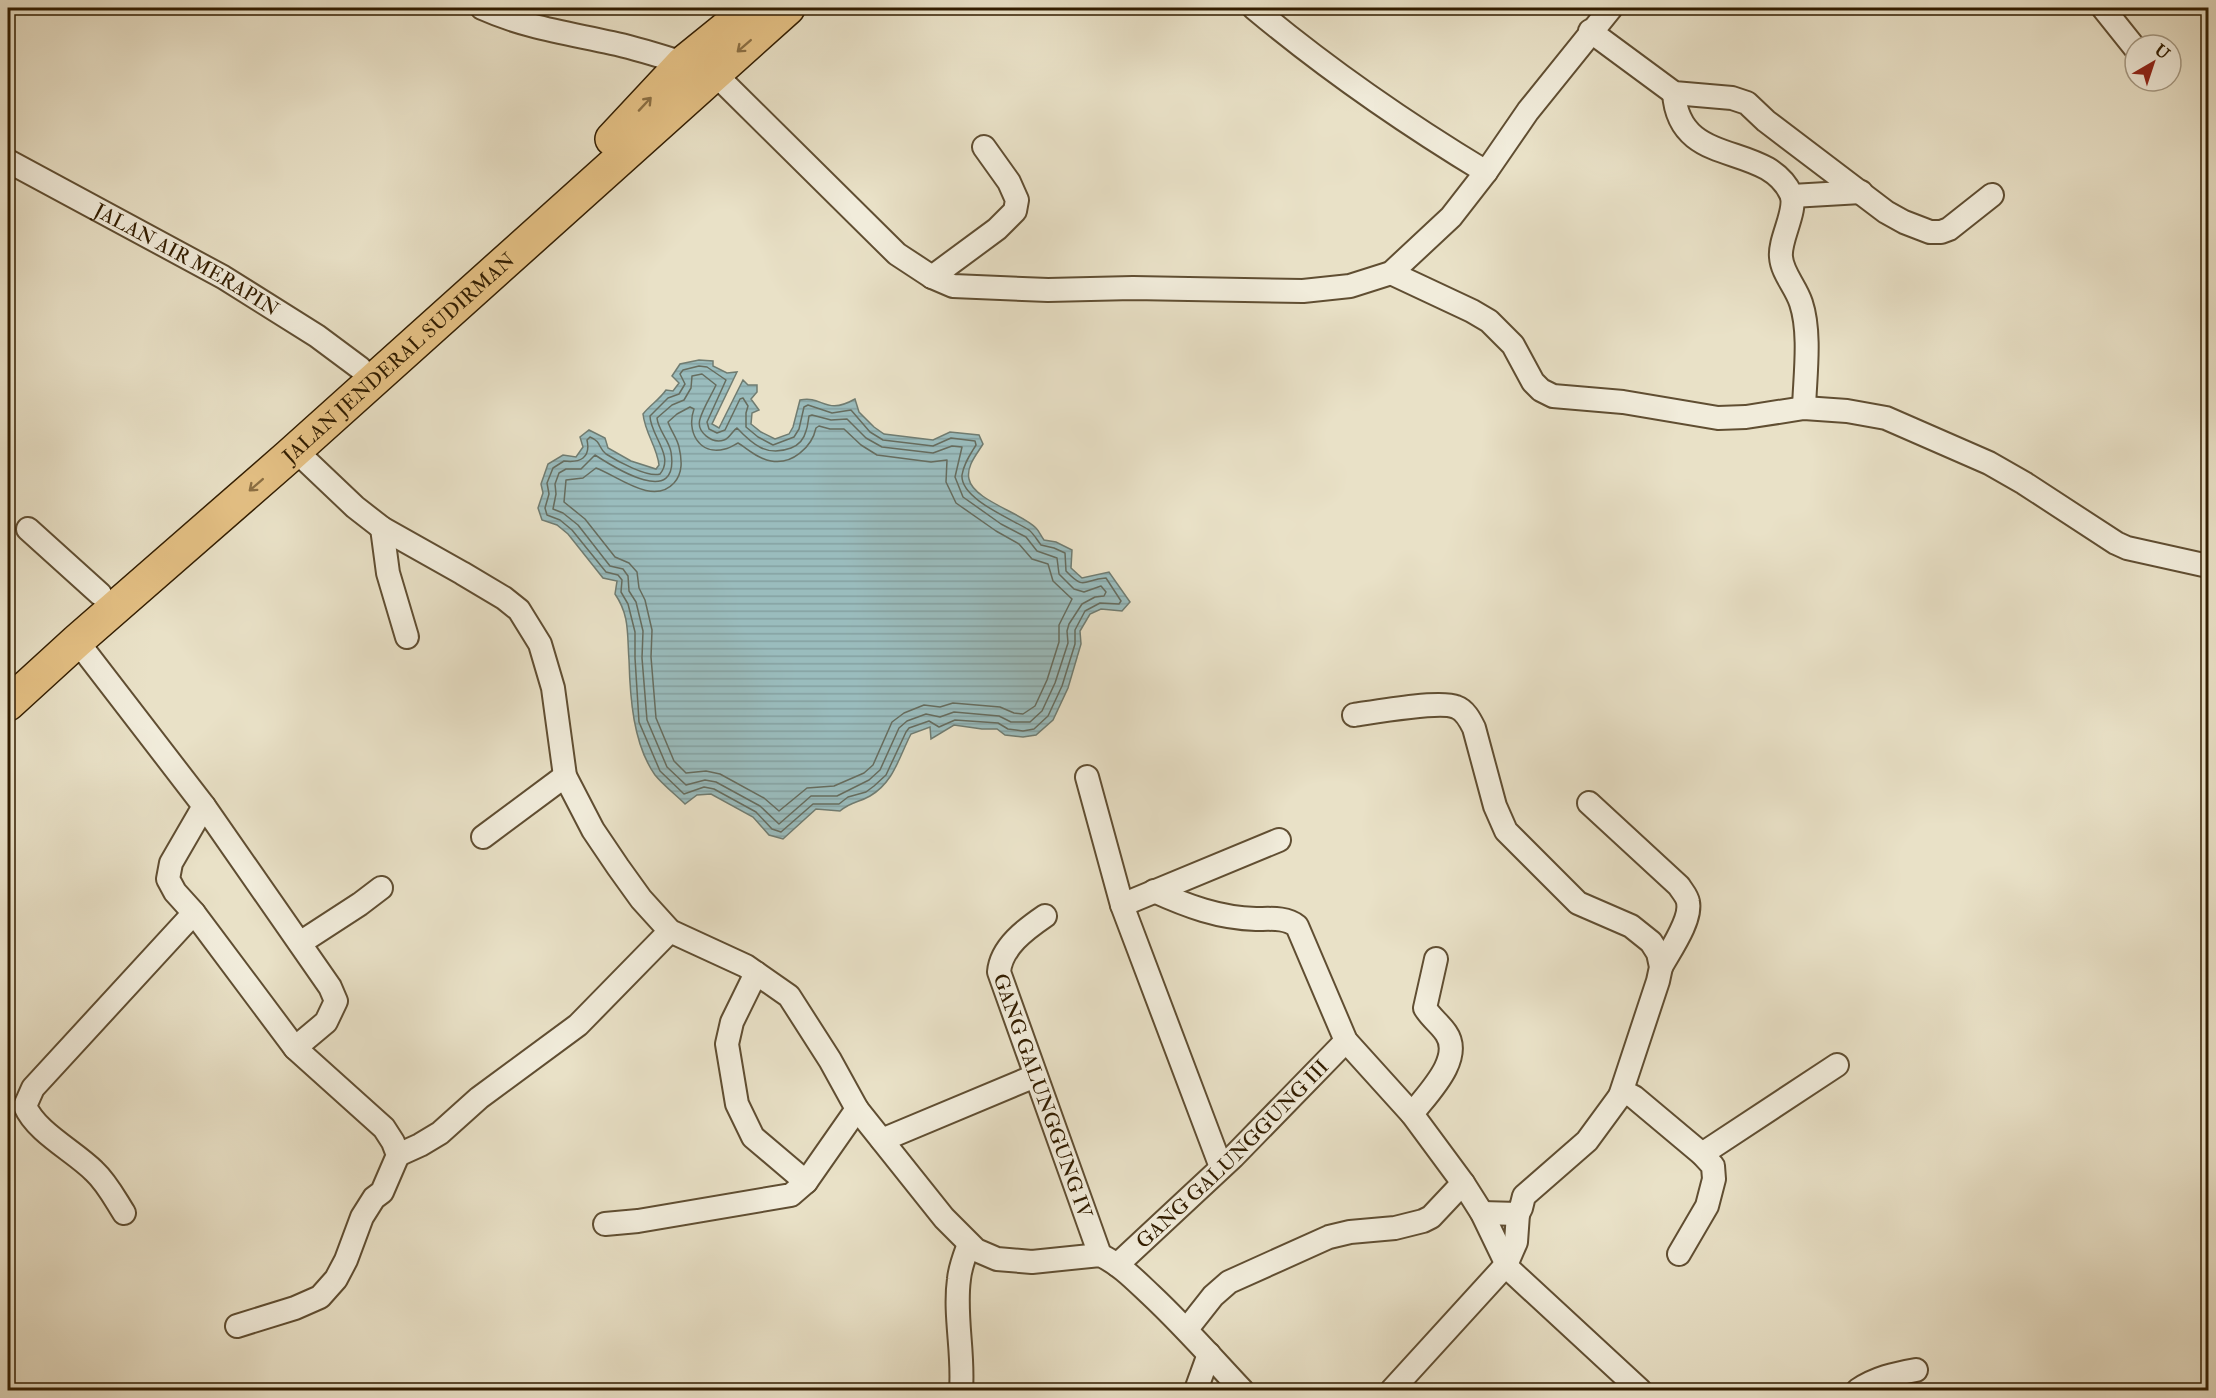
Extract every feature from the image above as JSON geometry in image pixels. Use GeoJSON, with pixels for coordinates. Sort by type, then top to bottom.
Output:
{"type":"FeatureCollection","features":[{"type":"Feature","properties":{"kind":"highway","name":"JALAN JENDERAL SUDIRMAN"},"geometry":{"type":"LineString","coordinates":[[8,704],[295,450],[614,149],[684,63],[751,8]]}},
{"type":"Feature","properties":{"kind":"highway","name":"JALAN JENDERAL SUDIRMAN"},"geometry":{"type":"LineString","coordinates":[[8,676],[279,436],[614,149],[714,73],[788,8]]}},
{"type":"Feature","properties":{"kind":"street"},"geometry":{"type":"LineString","coordinates":[[482,8],[516,22],[562,34],[612,43],[684,63]]}},
{"type":"Feature","properties":{"kind":"street"},"geometry":{"type":"LineString","coordinates":[[1254,8],[1321,61],[1422,134],[1486,172]]}},
{"type":"Feature","properties":{"kind":"street"},"geometry":{"type":"LineString","coordinates":[[2103,8],[2123,33]]}},
{"type":"Feature","properties":{"kind":"street"},"geometry":{"type":"LineString","coordinates":[[714,73],[897,254],[932,277],[952,286],[1048,290],[1133,288],[1303,291],[1350,286],[1391,273],[1451,217],[1606,9]]}},
{"type":"Feature","properties":{"kind":"street"},"geometry":{"type":"LineString","coordinates":[[1590,31],[1674,93],[1744,101],[1766,121],[1886,212],[1912,226],[1930,232],[1941,232],[1959,223],[1992,195]]}},
{"type":"Feature","properties":{"kind":"street"},"geometry":{"type":"LineString","coordinates":[[1674,93],[1676,113],[1691,134],[1706,145],[1764,168],[1779,179],[1792,196],[1792,207],[1780,255],[1801,303],[1806,339],[1804,408]]}},
{"type":"Feature","properties":{"kind":"street"},"geometry":{"type":"LineString","coordinates":[[932,277],[997,228],[1015,211],[1017,200],[1013,191],[984,147]]}},
{"type":"Feature","properties":{"kind":"street","name":"JALAN AIR MERAPIN"},"geometry":{"type":"LineString","coordinates":[[8,161],[223,277],[317,336],[360,368]]}},
{"type":"Feature","properties":{"kind":"street"},"geometry":{"type":"LineString","coordinates":[[1792,196],[1861,192]]}},
{"type":"Feature","properties":{"kind":"street"},"geometry":{"type":"LineString","coordinates":[[1391,273],[1472,311],[1498,328],[1513,345],[1533,382],[1541,390],[1553,396],[1623,402],[1718,418],[1746,417],[1804,408],[1865,413],[1886,418],[1998,468],[2116,543],[2141,552],[2208,566]]}},
{"type":"Feature","properties":{"kind":"street"},"geometry":{"type":"LineString","coordinates":[[295,450],[355,507],[382,528],[504,598],[519,610],[528,621],[540,644],[553,688],[566,776],[593,830],[618,867],[641,899],[670,931],[746,966],[789,996],[830,1060],[857,1109],[944,1218],[969,1244],[976,1250],[997,1259],[1032,1262],[1108,1260],[1187,1329],[1242,1390]]}},
{"type":"Feature","properties":{"kind":"street"},"geometry":{"type":"LineString","coordinates":[[382,528],[388,573],[407,637]]}},
{"type":"Feature","properties":{"kind":"street"},"geometry":{"type":"LineString","coordinates":[[28,529],[100,594]]}},
{"type":"Feature","properties":{"kind":"street"},"geometry":{"type":"LineString","coordinates":[[77,641],[204,806],[330,987],[336,1000],[326,1022],[295,1048]]}},
{"type":"Feature","properties":{"kind":"street"},"geometry":{"type":"LineString","coordinates":[[1354,715],[1449,705],[1463,711],[1474,728],[1495,807],[1506,831],[1578,903],[1631,926],[1651,942],[1658,953],[1661,967]]}},
{"type":"Feature","properties":{"kind":"street"},"geometry":{"type":"LineString","coordinates":[[483,837],[566,776]]}},
{"type":"Feature","properties":{"kind":"street"},"geometry":{"type":"LineString","coordinates":[[1087,777],[1122,905],[1221,1167]]}},
{"type":"Feature","properties":{"kind":"street"},"geometry":{"type":"LineString","coordinates":[[1392,1390],[1506,1265],[1516,1242],[1518,1214],[1524,1196],[1587,1141],[1620,1096],[1652,1003],[1661,967],[1685,924],[1689,908],[1688,900],[1679,886],[1588,803]]}},
{"type":"Feature","properties":{"kind":"street"},"geometry":{"type":"LineString","coordinates":[[204,806],[171,863],[168,879],[175,892],[194,913],[295,1048],[384,1128],[398,1155]]}},
{"type":"Feature","properties":{"kind":"street"},"geometry":{"type":"LineString","coordinates":[[1122,905],[1279,840]]}},
{"type":"Feature","properties":{"kind":"street"},"geometry":{"type":"LineString","coordinates":[[300,943],[381,888]]}},
{"type":"Feature","properties":{"kind":"street"},"geometry":{"type":"LineString","coordinates":[[1154,891],[1208,912],[1238,918],[1291,922],[1300,930],[1346,1041],[1412,1114],[1463,1182],[1482,1213],[1506,1265],[1640,1390]]}},
{"type":"Feature","properties":{"kind":"street"},"geometry":{"type":"LineString","coordinates":[[124,1213],[104,1181],[34,1122],[26,1106],[33,1088],[194,913]]}},
{"type":"Feature","properties":{"kind":"street","name":"GANG GALUNGGUNG IV"},"geometry":{"type":"LineString","coordinates":[[1045,916],[1027,929],[1010,948],[1000,962],[999,972],[1035,1076],[1108,1260]]}},
{"type":"Feature","properties":{"kind":"street"},"geometry":{"type":"LineString","coordinates":[[237,1326],[295,1308],[320,1297],[336,1279],[363,1217],[377,1194],[382,1192],[398,1155],[440,1133],[480,1098],[578,1025],[670,931]]}},
{"type":"Feature","properties":{"kind":"street"},"geometry":{"type":"LineString","coordinates":[[1412,1114],[1448,1064],[1452,1052],[1447,1034],[1425,1008],[1436,959]]}},
{"type":"Feature","properties":{"kind":"street"},"geometry":{"type":"LineString","coordinates":[[756,973],[732,1022],[727,1044],[737,1104],[753,1137],[806,1182]]}},
{"type":"Feature","properties":{"kind":"street","name":"GANG GALUNGGUNG III"},"geometry":{"type":"LineString","coordinates":[[1108,1260],[1233,1157],[1346,1041]]}},
{"type":"Feature","properties":{"kind":"street"},"geometry":{"type":"LineString","coordinates":[[1702,1154],[1837,1065]]}},
{"type":"Feature","properties":{"kind":"street"},"geometry":{"type":"LineString","coordinates":[[882,1140],[1035,1076]]}},
{"type":"Feature","properties":{"kind":"street"},"geometry":{"type":"LineString","coordinates":[[1620,1096],[1628,1094],[1634,1097],[1702,1154],[1713,1166],[1714,1179],[1707,1206],[1679,1254]]}},
{"type":"Feature","properties":{"kind":"street"},"geometry":{"type":"LineString","coordinates":[[605,1224],[638,1221],[791,1195],[806,1182],[857,1109]]}},
{"type":"Feature","properties":{"kind":"street"},"geometry":{"type":"LineString","coordinates":[[1187,1329],[1213,1296],[1229,1282],[1329,1237],[1350,1232],[1395,1228],[1423,1221],[1431,1217],[1463,1182]]}},
{"type":"Feature","properties":{"kind":"street"},"geometry":{"type":"LineString","coordinates":[[1482,1213],[1518,1214]]}},
{"type":"Feature","properties":{"kind":"street"},"geometry":{"type":"LineString","coordinates":[[962,1390],[963,1357],[958,1281],[969,1244]]}},
{"type":"Feature","properties":{"kind":"street"},"geometry":{"type":"LineString","coordinates":[[1196,1390],[1209,1354]]}},
{"type":"Feature","properties":{"kind":"street"},"geometry":{"type":"LineString","coordinates":[[1858,1390],[1889,1374],[1916,1370]]}},
{"type":"Feature","properties":{"kind":"water"},"geometry":{"type":"Polygon","coordinates":[[[699,360],[713,361],[713,366],[727,373],[737,372],[712,424],[719,428],[743,380],[748,385],[757,385],[757,392],[751,399],[759,410],[752,413],[751,424],[775,439],[789,434],[800,400],[808,399],[837,406],[855,399],[859,412],[884,434],[933,440],[950,432],[979,435],[983,444],[968,474],[972,487],[988,500],[1029,522],[1044,540],[1056,542],[1072,550],[1071,568],[1082,578],[1109,572],[1130,602],[1122,611],[1101,609],[1090,614],[1080,631],[1081,644],[1068,688],[1053,720],[1036,735],[1023,737],[1005,735],[997,729],[954,725],[931,739],[930,727],[911,734],[895,768],[885,784],[878,790],[840,811],[816,809],[783,839],[769,835],[753,817],[711,794],[697,795],[685,804],[655,775],[642,749],[634,720],[627,626],[620,602],[615,594],[617,581],[603,578],[568,534],[557,525],[542,520],[538,508],[543,493],[541,484],[548,464],[563,455],[576,457],[583,447],[580,437],[589,430],[605,438],[608,448],[631,461],[656,469],[659,465],[658,458],[643,414],[666,390],[673,391],[679,383],[672,376],[680,364],[699,360]]]}}]}
